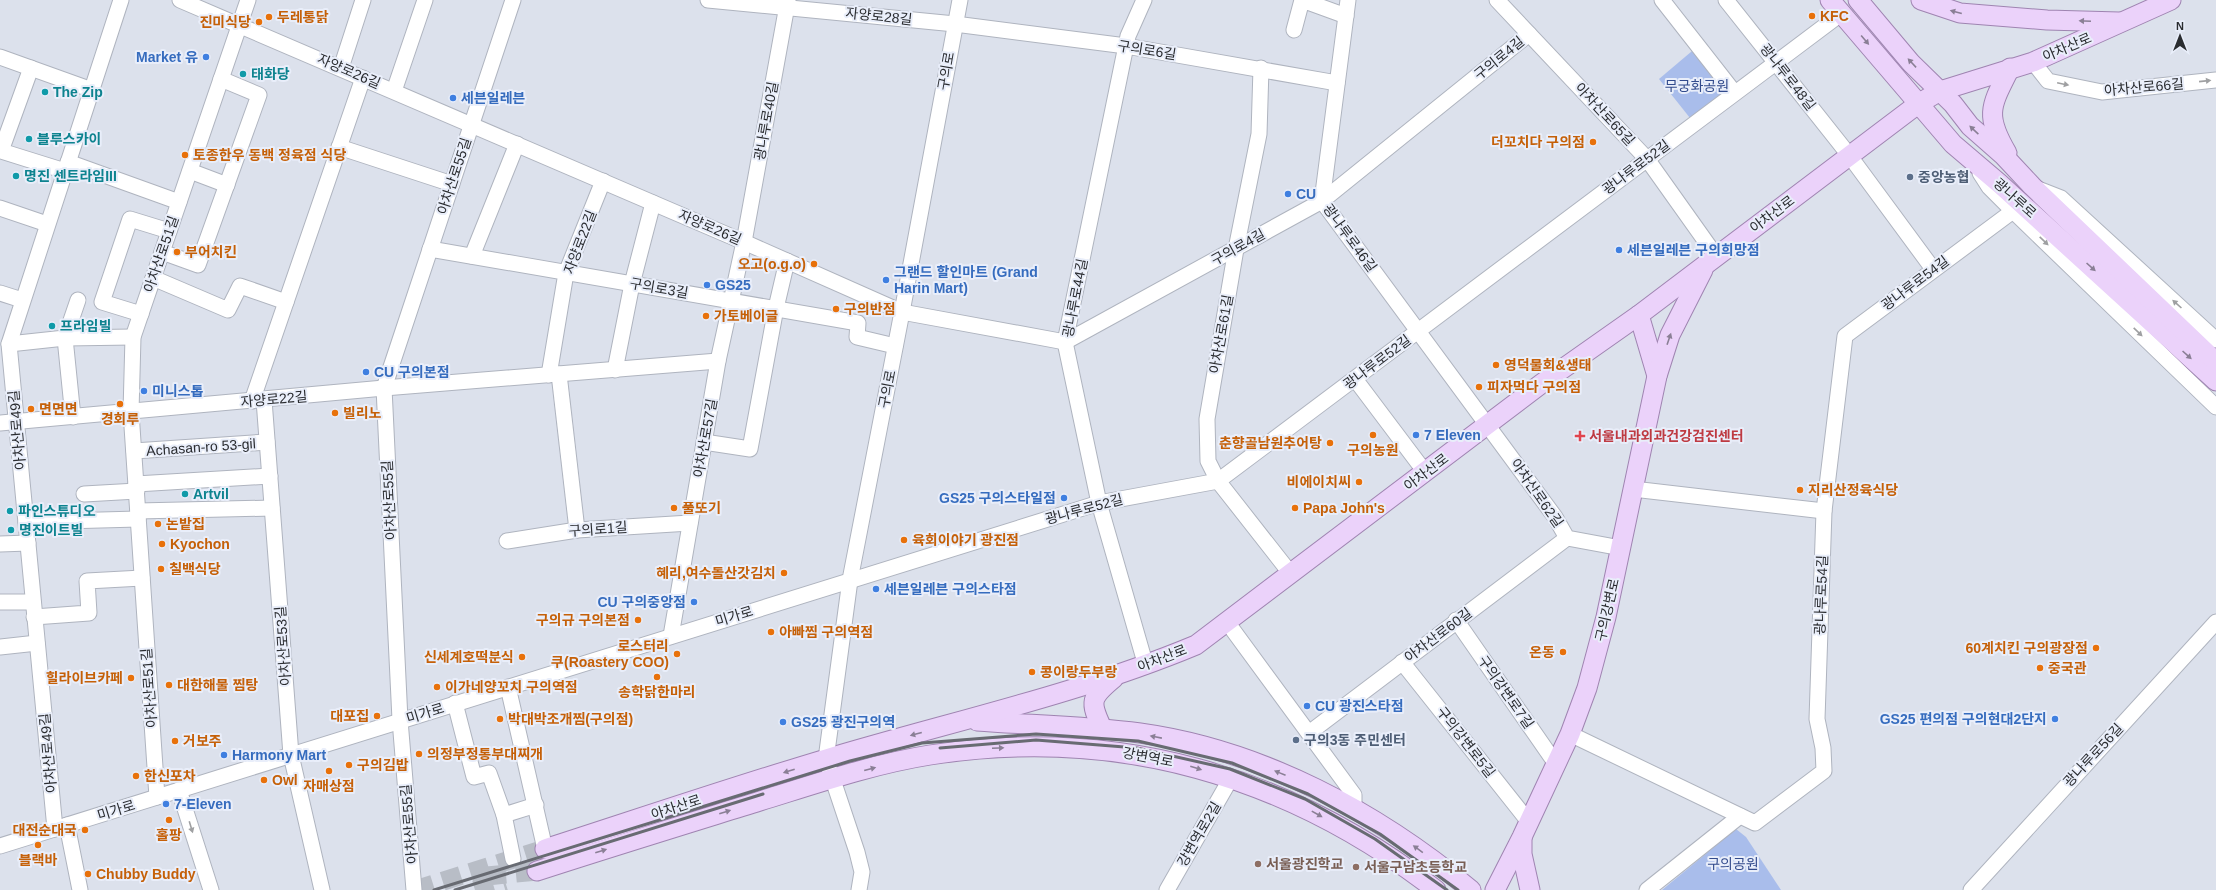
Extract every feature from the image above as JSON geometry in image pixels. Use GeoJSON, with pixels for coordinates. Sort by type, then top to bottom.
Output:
{"type":"FeatureCollection","features":[{"type":"Feature","properties":{"kind":"main road","name":"광나루로"},"geometry":{"type":"LineString","coordinates":[[1858,0],[1911,63],[1953,104],[1970,126],[2216,362]]}},
{"type":"Feature","properties":{"kind":"main road"},"geometry":{"type":"LineString","coordinates":[[1921,0],[1960,13],[2047,20],[2124,22]]}},
{"type":"Feature","properties":{"kind":"main road","name":"아차산로"},"geometry":{"type":"LineString","coordinates":[[537,871],[568,852],[826,759],[967,720],[1146,666],[1196,645],[1488,424],[1639,315],[1896,119],[1918,104],[1940,91],[1959,84],[2033,62],[2171,0]]}},
{"type":"Feature","properties":{"kind":"main road","name":"광나루로"},"geometry":{"type":"LineString","coordinates":[[1836,7],[1918,104],[1971,161],[2000,184],[2216,381]]}},
{"type":"Feature","properties":{"kind":"main road"},"geometry":{"type":"LineString","coordinates":[[2010,68],[1995,99],[1992,112],[1994,131],[2016,169]]}},
{"type":"Feature","properties":{"kind":"main road"},"geometry":{"type":"LineString","coordinates":[[1656,376],[1670,335],[1711,261]]}},
{"type":"Feature","properties":{"kind":"main road","name":"구의강변로"},"geometry":{"type":"LineString","coordinates":[[1495,890],[1526,830],[1570,734],[1587,688],[1595,660],[1633,489],[1656,376],[1639,315]]}},
{"type":"Feature","properties":{"kind":"main road"},"geometry":{"type":"LineString","coordinates":[[1103,730],[1093,705],[1097,692],[1120,674]]}},
{"type":"Feature","properties":{"kind":"main road","name":"아차산로"},"geometry":{"type":"LineString","coordinates":[[906,759],[967,720]]}},
{"type":"Feature","properties":{"kind":"main road","name":"강변역로"},"geometry":{"type":"LineString","coordinates":[[967,720],[1140,734],[1221,752],[1308,785],[1354,809],[1406,841],[1472,890]]}},
{"type":"Feature","properties":{"kind":"main road","name":"강변역로"},"geometry":{"type":"LineString","coordinates":[[832,779],[906,759],[987,748],[1051,746],[1122,751],[1183,764],[1231,778],[1311,811],[1375,847],[1407,868],[1436,890]]}},
{"type":"Feature","properties":{"kind":"main road","name":"아차산로"},"geometry":{"type":"LineString","coordinates":[[545,849],[568,852],[832,779]]}},
{"type":"Feature","properties":{"kind":"main road"},"geometry":{"type":"LineString","coordinates":[[1526,830],[1522,854],[1530,890]]}},
{"type":"Feature","properties":{"kind":"street","name":"아차산로49길"},"geometry":{"type":"LineString","coordinates":[[80,890],[61,827],[37,643],[9,344],[22,300],[121,0]]}},
{"type":"Feature","properties":{"kind":"street","name":"자양로26길"},"geometry":{"type":"LineString","coordinates":[[180,0],[240,24],[653,202],[902,312]]}},
{"type":"Feature","properties":{"kind":"street","name":"아차산로51길"},"geometry":{"type":"LineString","coordinates":[[156,797],[131,412],[133,337],[248,0]]}},
{"type":"Feature","properties":{"kind":"street"},"geometry":{"type":"LineString","coordinates":[[341,68],[363,0]]}},
{"type":"Feature","properties":{"kind":"street"},"geometry":{"type":"LineString","coordinates":[[394,91],[425,0]]}},
{"type":"Feature","properties":{"kind":"street","name":"아차산로55길"},"geometry":{"type":"LineString","coordinates":[[414,890],[400,720],[384,388],[513,0]]}},
{"type":"Feature","properties":{"kind":"street","name":"자양로28길"},"geometry":{"type":"LineString","coordinates":[[708,0],[787,4],[955,24]]}},
{"type":"Feature","properties":{"kind":"street","name":"구의로"},"geometry":{"type":"LineString","coordinates":[[859,890],[862,872],[857,852],[826,759],[850,580],[896,346],[960,0]]}},
{"type":"Feature","properties":{"kind":"street","name":"광나루로44길"},"geometry":{"type":"LineString","coordinates":[[1144,0],[1128,36],[1065,342],[1099,503],[1146,666]]}},
{"type":"Feature","properties":{"kind":"street"},"geometry":{"type":"LineString","coordinates":[[1294,30],[1302,0],[1346,16]]}},
{"type":"Feature","properties":{"kind":"street","name":"광나루로46길"},"geometry":{"type":"LineString","coordinates":[[1348,0],[1322,201],[1488,424]]}},
{"type":"Feature","properties":{"kind":"street","name":"아차산로65길"},"geometry":{"type":"LineString","coordinates":[[1497,0],[1646,159],[1711,261]]}},
{"type":"Feature","properties":{"kind":"street"},"geometry":{"type":"LineString","coordinates":[[1662,0],[1734,92]]}},
{"type":"Feature","properties":{"kind":"street","name":"광나루로48길"},"geometry":{"type":"LineString","coordinates":[[1726,0],[1776,61],[1849,155]]}},
{"type":"Feature","properties":{"kind":"street","name":"광나루로40길"},"geometry":{"type":"LineString","coordinates":[[744,242],[787,4]]}},
{"type":"Feature","properties":{"kind":"street","name":"광나루로52길"},"geometry":{"type":"LineString","coordinates":[[850,580],[1099,503],[1218,481],[1776,61],[1836,7]]}},
{"type":"Feature","properties":{"kind":"street","name":"구의로6길"},"geometry":{"type":"LineString","coordinates":[[955,24],[1126,46],[1261,68],[1337,83]]}},
{"type":"Feature","properties":{"kind":"street","name":"구의로4길"},"geometry":{"type":"LineString","coordinates":[[1065,342],[1322,201],[1529,34]]}},
{"type":"Feature","properties":{"kind":"street"},"geometry":{"type":"LineString","coordinates":[[0,56],[92,90]]}},
{"type":"Feature","properties":{"kind":"street","name":"아차산로66길"},"geometry":{"type":"LineString","coordinates":[[2033,62],[2048,81],[2102,92],[2216,80]]}},
{"type":"Feature","properties":{"kind":"street"},"geometry":{"type":"LineString","coordinates":[[31,68],[1,151],[66,166],[179,202]]}},
{"type":"Feature","properties":{"kind":"street","name":"아차산로61길"},"geometry":{"type":"LineString","coordinates":[[1261,68],[1259,134],[1236,249],[1207,419],[1208,462],[1218,481],[1291,574]]}},
{"type":"Feature","properties":{"kind":"street"},"geometry":{"type":"LineString","coordinates":[[258,400],[286,302],[363,78]]}},
{"type":"Feature","properties":{"kind":"street"},"geometry":{"type":"LineString","coordinates":[[162,252],[198,265],[259,94],[221,79]]}},
{"type":"Feature","properties":{"kind":"street"},"geometry":{"type":"LineString","coordinates":[[472,256],[517,144]]}},
{"type":"Feature","properties":{"kind":"street"},"geometry":{"type":"LineString","coordinates":[[339,147],[452,184]]}},
{"type":"Feature","properties":{"kind":"street"},"geometry":{"type":"LineString","coordinates":[[1849,155],[1933,269]]}},
{"type":"Feature","properties":{"kind":"street"},"geometry":{"type":"LineString","coordinates":[[1971,161],[1990,187],[2013,211],[2216,407]]}},
{"type":"Feature","properties":{"kind":"street"},"geometry":{"type":"LineString","coordinates":[[190,172],[227,185]]}},
{"type":"Feature","properties":{"kind":"street","name":"자양로22길"},"geometry":{"type":"LineString","coordinates":[[554,374],[566,273],[604,181]]}},
{"type":"Feature","properties":{"kind":"street"},"geometry":{"type":"LineString","coordinates":[[2032,186],[2061,198],[2216,340]]}},
{"type":"Feature","properties":{"kind":"street"},"geometry":{"type":"LineString","coordinates":[[615,370],[632,284],[653,202]]}},
{"type":"Feature","properties":{"kind":"street"},"geometry":{"type":"LineString","coordinates":[[0,208],[47,224]]}},
{"type":"Feature","properties":{"kind":"street","name":"광나루로54길"},"geometry":{"type":"LineString","coordinates":[[1570,734],[1756,823],[1824,771],[1823,748],[1817,718],[1824,511],[1845,336],[1933,269],[2013,211]]}},
{"type":"Feature","properties":{"kind":"street"},"geometry":{"type":"LineString","coordinates":[[141,314],[102,302],[130,219],[169,231]]}},
{"type":"Feature","properties":{"kind":"street","name":"아차산로57길"},"geometry":{"type":"LineString","coordinates":[[671,636],[718,361],[744,242]]}},
{"type":"Feature","properties":{"kind":"street","name":"구의로3길"},"geometry":{"type":"LineString","coordinates":[[430,249],[858,323],[857,337],[896,346]]}},
{"type":"Feature","properties":{"kind":"street"},"geometry":{"type":"LineString","coordinates":[[704,442],[750,449],[776,308],[787,260]]}},
{"type":"Feature","properties":{"kind":"street"},"geometry":{"type":"LineString","coordinates":[[153,278],[228,310],[240,286],[286,302]]}},
{"type":"Feature","properties":{"kind":"street"},"geometry":{"type":"LineString","coordinates":[[0,293],[22,300]]}},
{"type":"Feature","properties":{"kind":"street"},"geometry":{"type":"LineString","coordinates":[[74,417],[65,338],[78,300]]}},
{"type":"Feature","properties":{"kind":"street"},"geometry":{"type":"LineString","coordinates":[[902,312],[1065,342]]}},
{"type":"Feature","properties":{"kind":"street"},"geometry":{"type":"LineString","coordinates":[[9,344],[65,338],[133,337]]}},
{"type":"Feature","properties":{"kind":"street","name":"자양로22길"},"geometry":{"type":"LineString","coordinates":[[0,423],[384,388],[718,361]]}},
{"type":"Feature","properties":{"kind":"street"},"geometry":{"type":"LineString","coordinates":[[554,374],[577,530]]}},
{"type":"Feature","properties":{"kind":"street"},"geometry":{"type":"LineString","coordinates":[[1355,379],[1425,472]]}},
{"type":"Feature","properties":{"kind":"street","name":"아차산로53길"},"geometry":{"type":"LineString","coordinates":[[258,400],[267,442],[291,755],[322,890]]}},
{"type":"Feature","properties":{"kind":"street","name":"아차산로62길"},"geometry":{"type":"LineString","coordinates":[[1488,424],[1555,517],[1567,538],[1620,548]]}},
{"type":"Feature","properties":{"kind":"street","name":"Achasan-ro 53-gil"},"geometry":{"type":"LineString","coordinates":[[134,451],[267,442]]}},
{"type":"Feature","properties":{"kind":"street"},"geometry":{"type":"LineString","coordinates":[[84,494],[270,476]]}},
{"type":"Feature","properties":{"kind":"street"},"geometry":{"type":"LineString","coordinates":[[1633,489],[1824,511]]}},
{"type":"Feature","properties":{"kind":"street"},"geometry":{"type":"LineString","coordinates":[[26,522],[272,508]]}},
{"type":"Feature","properties":{"kind":"street","name":"구의로1길"},"geometry":{"type":"LineString","coordinates":[[507,541],[577,530],[690,523]]}},
{"type":"Feature","properties":{"kind":"street","name":"아차산로60길"},"geometry":{"type":"LineString","coordinates":[[1308,733],[1456,620],[1567,538]]}},
{"type":"Feature","properties":{"kind":"street"},"geometry":{"type":"LineString","coordinates":[[0,544],[28,543]]}},
{"type":"Feature","properties":{"kind":"street"},"geometry":{"type":"LineString","coordinates":[[0,602],[33,609],[89,613],[87,581],[142,578]]}},
{"type":"Feature","properties":{"kind":"street","name":"미가로"},"geometry":{"type":"LineString","coordinates":[[0,846],[850,580]]}},
{"type":"Feature","properties":{"kind":"street","name":"구의강변로7길"},"geometry":{"type":"LineString","coordinates":[[1456,620],[1556,764]]}},
{"type":"Feature","properties":{"kind":"street"},"geometry":{"type":"LineString","coordinates":[[1227,622],[1354,795],[1354,809]]}},
{"type":"Feature","properties":{"kind":"street","name":"광나루로56길"},"geometry":{"type":"LineString","coordinates":[[1971,890],[2216,622]]}},
{"type":"Feature","properties":{"kind":"street"},"geometry":{"type":"LineString","coordinates":[[0,647],[37,643]]}},
{"type":"Feature","properties":{"kind":"street","name":"구의강변로5길"},"geometry":{"type":"LineString","coordinates":[[1402,662],[1526,830]]}},
{"type":"Feature","properties":{"kind":"street","name":"아차산로"},"geometry":{"type":"LineString","coordinates":[[508,687],[545,849]]}},
{"type":"Feature","properties":{"kind":"street"},"geometry":{"type":"LineString","coordinates":[[455,703],[474,777],[489,774],[504,815],[513,859]]}},
{"type":"Feature","properties":{"kind":"street","name":"강변역로2길"},"geometry":{"type":"LineString","coordinates":[[1167,890],[1231,778]]}},
{"type":"Feature","properties":{"kind":"street"},"geometry":{"type":"LineString","coordinates":[[180,790],[211,890]]}},
{"type":"Feature","properties":{"kind":"street"},"geometry":{"type":"LineString","coordinates":[[504,815],[536,805]]}},
{"type":"Feature","properties":{"kind":"street"},"geometry":{"type":"LineString","coordinates":[[1647,890],[1740,816]]}},
{"type":"Feature","properties":{"kind":"green space","name":"무궁화공원"},"geometry":{"type":"Polygon","coordinates":[[[1698,46],[1734,92],[1694,123],[1659,79],[1698,46]]]}},
{"type":"Feature","properties":{"kind":"green space","name":"구의공원"},"geometry":{"type":"Polygon","coordinates":[[[1736,829],[1746,837],[1781,890],[1662,890],[1736,829]]]}},
{"type":"Feature","properties":{"kind":"tunnel"},"geometry":{"type":"LineString","coordinates":[[415,890],[545,849]]}},
{"type":"Feature","properties":{"kind":"tunnel"},"geometry":{"type":"LineString","coordinates":[[487,876],[537,871]]}},
{"type":"Feature","properties":{"kind":"tunnel"},"geometry":{"type":"LineString","coordinates":[[475,890],[505,881]]}},
{"type":"Feature","properties":{"kind":"railway"},"geometry":{"type":"LineString","coordinates":[[434,890],[850,761],[922,743],[1036,734],[1138,741],[1232,763],[1308,794],[1380,834],[1458,890]]}},
{"type":"Feature","properties":{"kind":"railway"},"geometry":{"type":"LineString","coordinates":[[940,748],[1036,740],[1137,748],[1230,769],[1305,799],[1375,839],[1447,890]]}},
{"type":"Feature","properties":{"kind":"railway"},"geometry":{"type":"LineString","coordinates":[[455,890],[763,794]]}},
{"type":"Feature","properties":{"kind":"place","name":"KFC"},"geometry":{"type":"Point","coordinates":[1812,16]}},
{"type":"Feature","properties":{"kind":"place","name":"두레통닭"},"geometry":{"type":"Point","coordinates":[269,17]}},
{"type":"Feature","properties":{"kind":"place","name":"진미식당"},"geometry":{"type":"Point","coordinates":[259,22]}},
{"type":"Feature","properties":{"kind":"place","name":"Market 유"},"geometry":{"type":"Point","coordinates":[206,57]}},
{"type":"Feature","properties":{"kind":"place","name":"태화당"},"geometry":{"type":"Point","coordinates":[243,74]}},
{"type":"Feature","properties":{"kind":"place","name":"The Zip"},"geometry":{"type":"Point","coordinates":[45,92]}},
{"type":"Feature","properties":{"kind":"place","name":"세븐일레븐"},"geometry":{"type":"Point","coordinates":[453,98]}},
{"type":"Feature","properties":{"kind":"place","name":"블루스카이"},"geometry":{"type":"Point","coordinates":[29,139]}},
{"type":"Feature","properties":{"kind":"place","name":"더꼬치다 구의점"},"geometry":{"type":"Point","coordinates":[1593,142]}},
{"type":"Feature","properties":{"kind":"place","name":"토종한우 동백 정육점 식당"},"geometry":{"type":"Point","coordinates":[185,155]}},
{"type":"Feature","properties":{"kind":"place","name":"명진 센트라임III"},"geometry":{"type":"Point","coordinates":[16,176]}},
{"type":"Feature","properties":{"kind":"place","name":"중앙농협"},"geometry":{"type":"Point","coordinates":[1910,177]}},
{"type":"Feature","properties":{"kind":"place","name":"CU"},"geometry":{"type":"Point","coordinates":[1288,194]}},
{"type":"Feature","properties":{"kind":"place","name":"세븐일레븐 구의희망점"},"geometry":{"type":"Point","coordinates":[1619,250]}},
{"type":"Feature","properties":{"kind":"place","name":"부어치킨"},"geometry":{"type":"Point","coordinates":[177,252]}},
{"type":"Feature","properties":{"kind":"place","name":"오고(o.g.o)"},"geometry":{"type":"Point","coordinates":[814,264]}},
{"type":"Feature","properties":{"kind":"place","name":"그랜드 할인마트 (Grand Harin Mart)"},"geometry":{"type":"Point","coordinates":[886,280]}},
{"type":"Feature","properties":{"kind":"place","name":"GS25"},"geometry":{"type":"Point","coordinates":[707,285]}},
{"type":"Feature","properties":{"kind":"place","name":"구의반점"},"geometry":{"type":"Point","coordinates":[836,309]}},
{"type":"Feature","properties":{"kind":"place","name":"가토베이글"},"geometry":{"type":"Point","coordinates":[706,316]}},
{"type":"Feature","properties":{"kind":"place","name":"프라임빌"},"geometry":{"type":"Point","coordinates":[52,326]}},
{"type":"Feature","properties":{"kind":"place","name":"영덕물회&생태"},"geometry":{"type":"Point","coordinates":[1496,365]}},
{"type":"Feature","properties":{"kind":"place","name":"CU 구의본점"},"geometry":{"type":"Point","coordinates":[366,372]}},
{"type":"Feature","properties":{"kind":"place","name":"피자먹다 구의점"},"geometry":{"type":"Point","coordinates":[1479,387]}},
{"type":"Feature","properties":{"kind":"place","name":"미니스톱"},"geometry":{"type":"Point","coordinates":[144,391]}},
{"type":"Feature","properties":{"kind":"place","name":"경회루"},"geometry":{"type":"Point","coordinates":[120,404]}},
{"type":"Feature","properties":{"kind":"place","name":"면면면"},"geometry":{"type":"Point","coordinates":[31,409]}},
{"type":"Feature","properties":{"kind":"place","name":"빌리노"},"geometry":{"type":"Point","coordinates":[335,413]}},
{"type":"Feature","properties":{"kind":"place","name":"구의농원"},"geometry":{"type":"Point","coordinates":[1373,435]}},
{"type":"Feature","properties":{"kind":"place","name":"7 Eleven"},"geometry":{"type":"Point","coordinates":[1416,435]}},
{"type":"Feature","properties":{"kind":"place","name":"서울내과외과건강검진센터"},"geometry":{"type":"Point","coordinates":[1580,436]}},
{"type":"Feature","properties":{"kind":"place","name":"춘향골남원추어탕"},"geometry":{"type":"Point","coordinates":[1330,443]}},
{"type":"Feature","properties":{"kind":"place","name":"비에이치씨"},"geometry":{"type":"Point","coordinates":[1359,482]}},
{"type":"Feature","properties":{"kind":"place","name":"지리산정육식당"},"geometry":{"type":"Point","coordinates":[1800,490]}},
{"type":"Feature","properties":{"kind":"place","name":"Artvil"},"geometry":{"type":"Point","coordinates":[185,494]}},
{"type":"Feature","properties":{"kind":"place","name":"GS25 구의스타일점"},"geometry":{"type":"Point","coordinates":[1064,498]}},
{"type":"Feature","properties":{"kind":"place","name":"풀또기"},"geometry":{"type":"Point","coordinates":[674,508]}},
{"type":"Feature","properties":{"kind":"place","name":"Papa John's"},"geometry":{"type":"Point","coordinates":[1295,508]}},
{"type":"Feature","properties":{"kind":"place","name":"파인스튜디오"},"geometry":{"type":"Point","coordinates":[10,511]}},
{"type":"Feature","properties":{"kind":"place","name":"논밭집"},"geometry":{"type":"Point","coordinates":[158,524]}},
{"type":"Feature","properties":{"kind":"place","name":"명진이트빌"},"geometry":{"type":"Point","coordinates":[11,530]}},
{"type":"Feature","properties":{"kind":"place","name":"육회이야기 광진점"},"geometry":{"type":"Point","coordinates":[904,540]}},
{"type":"Feature","properties":{"kind":"place","name":"Kyochon"},"geometry":{"type":"Point","coordinates":[162,544]}},
{"type":"Feature","properties":{"kind":"place","name":"칠백식당"},"geometry":{"type":"Point","coordinates":[161,569]}},
{"type":"Feature","properties":{"kind":"place","name":"혜리,여수돌산갓김치"},"geometry":{"type":"Point","coordinates":[784,573]}},
{"type":"Feature","properties":{"kind":"place","name":"세븐일레븐 구의스타점"},"geometry":{"type":"Point","coordinates":[876,589]}},
{"type":"Feature","properties":{"kind":"place","name":"CU 구의중앙점"},"geometry":{"type":"Point","coordinates":[694,602]}},
{"type":"Feature","properties":{"kind":"place","name":"구의규 구의본점"},"geometry":{"type":"Point","coordinates":[638,620]}},
{"type":"Feature","properties":{"kind":"place","name":"아빠찜 구의역점"},"geometry":{"type":"Point","coordinates":[771,632]}},
{"type":"Feature","properties":{"kind":"place","name":"60계치킨 구의광장점"},"geometry":{"type":"Point","coordinates":[2096,648]}},
{"type":"Feature","properties":{"kind":"place","name":"온동"},"geometry":{"type":"Point","coordinates":[1563,652]}},
{"type":"Feature","properties":{"kind":"place","name":"로스터리 쿠(Roastery COO)"},"geometry":{"type":"Point","coordinates":[677,654]}},
{"type":"Feature","properties":{"kind":"place","name":"신세계호떡분식"},"geometry":{"type":"Point","coordinates":[522,657]}},
{"type":"Feature","properties":{"kind":"place","name":"중국관"},"geometry":{"type":"Point","coordinates":[2040,668]}},
{"type":"Feature","properties":{"kind":"place","name":"콩이랑두부랑"},"geometry":{"type":"Point","coordinates":[1032,672]}},
{"type":"Feature","properties":{"kind":"place","name":"송학닭한마리"},"geometry":{"type":"Point","coordinates":[657,677]}},
{"type":"Feature","properties":{"kind":"place","name":"힐라이브카페"},"geometry":{"type":"Point","coordinates":[131,678]}},
{"type":"Feature","properties":{"kind":"place","name":"대한해물 찜탕"},"geometry":{"type":"Point","coordinates":[169,685]}},
{"type":"Feature","properties":{"kind":"place","name":"이가네양꼬치 구의역점"},"geometry":{"type":"Point","coordinates":[437,687]}},
{"type":"Feature","properties":{"kind":"place","name":"CU 광진스타점"},"geometry":{"type":"Point","coordinates":[1307,706]}},
{"type":"Feature","properties":{"kind":"place","name":"대포집"},"geometry":{"type":"Point","coordinates":[377,716]}},
{"type":"Feature","properties":{"kind":"place","name":"박대박조개찜(구의점)"},"geometry":{"type":"Point","coordinates":[500,719]}},
{"type":"Feature","properties":{"kind":"place","name":"GS25 편의점 구의현대2단지"},"geometry":{"type":"Point","coordinates":[2055,719]}},
{"type":"Feature","properties":{"kind":"place","name":"GS25 광진구의역"},"geometry":{"type":"Point","coordinates":[783,722]}},
{"type":"Feature","properties":{"kind":"place","name":"구의3동 주민센터"},"geometry":{"type":"Point","coordinates":[1296,740]}},
{"type":"Feature","properties":{"kind":"place","name":"거보주"},"geometry":{"type":"Point","coordinates":[175,741]}},
{"type":"Feature","properties":{"kind":"place","name":"의정부정통부대찌개"},"geometry":{"type":"Point","coordinates":[419,754]}},
{"type":"Feature","properties":{"kind":"place","name":"Harmony Mart"},"geometry":{"type":"Point","coordinates":[224,755]}},
{"type":"Feature","properties":{"kind":"place","name":"구의김밥"},"geometry":{"type":"Point","coordinates":[349,765]}},
{"type":"Feature","properties":{"kind":"place","name":"자매상점"},"geometry":{"type":"Point","coordinates":[329,771]}},
{"type":"Feature","properties":{"kind":"place","name":"한신포차"},"geometry":{"type":"Point","coordinates":[136,776]}},
{"type":"Feature","properties":{"kind":"place","name":"Owl"},"geometry":{"type":"Point","coordinates":[264,780]}},
{"type":"Feature","properties":{"kind":"place","name":"7-Eleven"},"geometry":{"type":"Point","coordinates":[166,804]}},
{"type":"Feature","properties":{"kind":"place","name":"홀팡"},"geometry":{"type":"Point","coordinates":[169,820]}},
{"type":"Feature","properties":{"kind":"place","name":"대전순대국"},"geometry":{"type":"Point","coordinates":[85,830]}},
{"type":"Feature","properties":{"kind":"place","name":"블랙바"},"geometry":{"type":"Point","coordinates":[38,845]}},
{"type":"Feature","properties":{"kind":"place","name":"서울광진학교"},"geometry":{"type":"Point","coordinates":[1258,864]}},
{"type":"Feature","properties":{"kind":"place","name":"서울구남초등학교"},"geometry":{"type":"Point","coordinates":[1356,867]}},
{"type":"Feature","properties":{"kind":"place","name":"Chubby Buddy"},"geometry":{"type":"Point","coordinates":[88,874]}}]}
